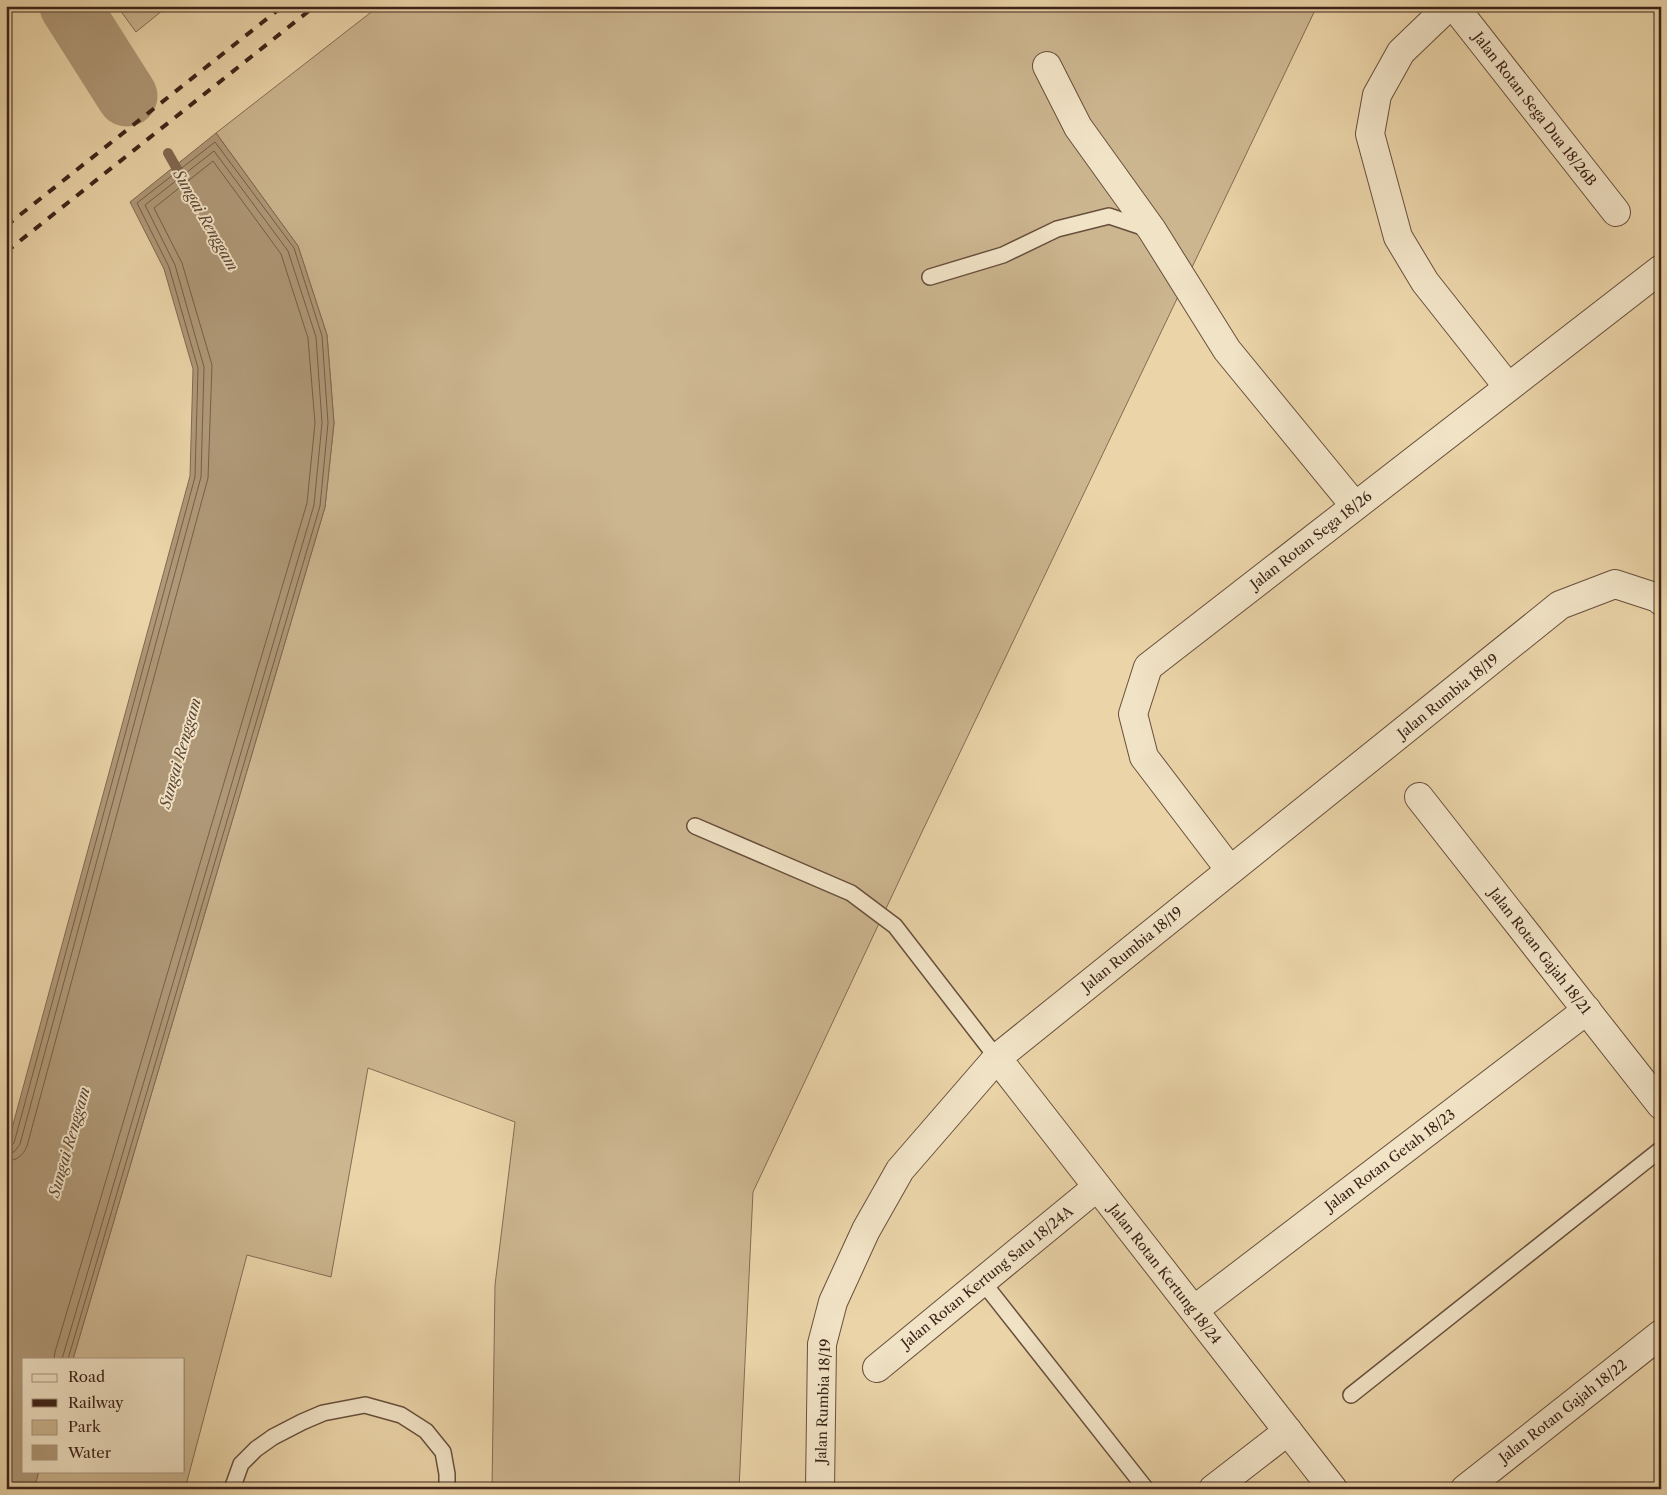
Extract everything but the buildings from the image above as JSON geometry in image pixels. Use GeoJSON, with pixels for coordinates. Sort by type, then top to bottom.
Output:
{"type":"FeatureCollection","features":[{"type":"Feature","properties":{"kind":"street"},"geometry":{"type":"LineString","coordinates":[[1449,6],[1401,52],[1378,95],[1370,134],[1398,237],[1425,282],[1508,387]]}},
{"type":"Feature","properties":{"kind":"street","name":"Jalan Rotan Sega Dua 18/26B"},"geometry":{"type":"LineString","coordinates":[[1454,6],[1616,212]]}},
{"type":"Feature","properties":{"kind":"street"},"geometry":{"type":"LineString","coordinates":[[1047,66],[1078,127],[1152,230],[1227,350],[1355,506]]}},
{"type":"Feature","properties":{"kind":"street","name":"Jalan Rotan Sega 18/26"},"geometry":{"type":"LineString","coordinates":[[1230,870],[1144,756],[1133,714],[1148,667],[1660,270]]}},
{"type":"Feature","properties":{"kind":"street","name":"Jalan Rumbia 18/19"},"geometry":{"type":"LineString","coordinates":[[820,1489],[822,1344],[833,1302],[866,1230],[900,1170],[997,1058],[1560,605],[1615,584],[1658,598],[1661,601]]}},
{"type":"Feature","properties":{"kind":"street","name":"Jalan Rotan Gajah 18/21"},"geometry":{"type":"LineString","coordinates":[[1419,797],[1661,1105]]}},
{"type":"Feature","properties":{"kind":"street","name":"Jalan Rotan Getah 18/23"},"geometry":{"type":"LineString","coordinates":[[1194,1310],[1587,1010]]}},
{"type":"Feature","properties":{"kind":"street","name":"Jalan Rotan Kertung 18/24"},"geometry":{"type":"LineString","coordinates":[[997,1058],[1333,1489]]}},
{"type":"Feature","properties":{"kind":"street","name":"Jalan Rotan Kertung Satu 18/24A"},"geometry":{"type":"LineString","coordinates":[[877,1368],[1097,1187]]}},
{"type":"Feature","properties":{"kind":"street","name":"Jalan Rotan Gajah 18/22"},"geometry":{"type":"LineString","coordinates":[[1465,1489],[1661,1334]]}},
{"type":"Feature","properties":{"kind":"street"},"geometry":{"type":"LineString","coordinates":[[1213,1489],[1288,1431]]}},
{"type":"Feature","properties":{"kind":"lane"},"geometry":{"type":"LineString","coordinates":[[930,277],[1003,254],[1057,229],[1109,216],[1152,230]]}},
{"type":"Feature","properties":{"kind":"lane"},"geometry":{"type":"LineString","coordinates":[[695,826],[851,893],[895,926],[997,1058]]}},
{"type":"Feature","properties":{"kind":"lane"},"geometry":{"type":"LineString","coordinates":[[1351,1394],[1661,1148]]}},
{"type":"Feature","properties":{"kind":"lane"},"geometry":{"type":"LineString","coordinates":[[982,1281],[1146,1489]]}},
{"type":"Feature","properties":{"kind":"lane"},"geometry":{"type":"LineString","coordinates":[[232,1489],[241,1464],[256,1449],[273,1437],[302,1422],[323,1414],[365,1405],[401,1414],[426,1431],[442,1452],[447,1474],[447,1489]]}},
{"type":"Feature","properties":{"kind":"green space"},"geometry":{"type":"Polygon","coordinates":[[[117,6],[168,6],[136,32],[117,6]]]}},
{"type":"Feature","properties":{"kind":"green space"},"geometry":{"type":"Polygon","coordinates":[[[379,6],[1317,6],[921,834],[753,1192],[739,1489],[492,1489],[495,1285],[515,1122],[368,1068],[331,1277],[247,1255],[185,1489],[34,1489],[39,1472],[185,1472],[185,1358],[73,1358],[325,507],[334,423],[327,335],[298,246],[216,133],[379,6]]]}},
{"type":"Feature","properties":{"kind":"water"},"geometry":{"type":"Polygon","coordinates":[[[216,133],[298,246],[327,335],[334,423],[325,507],[73,1358],[22,1358],[22,1472],[39,1472],[34,1489],[6,1489],[6,1150],[190,476],[193,369],[164,269],[130,202],[216,133]]]}},
{"type":"Feature","properties":{"kind":"waterway","name":"Sungai Renggam"},"geometry":{"type":"LineString","coordinates":[[70,6],[127,96]]}},
{"type":"Feature","properties":{"kind":"waterway","name":"Sungai Renggam"},"geometry":{"type":"LineString","coordinates":[[168,153],[181,176]]}},
{"type":"Feature","properties":{"kind":"railway"},"geometry":{"type":"LineString","coordinates":[[6,226],[283,6]]}},
{"type":"Feature","properties":{"kind":"railway"},"geometry":{"type":"LineString","coordinates":[[6,252],[315,6]]}}]}
